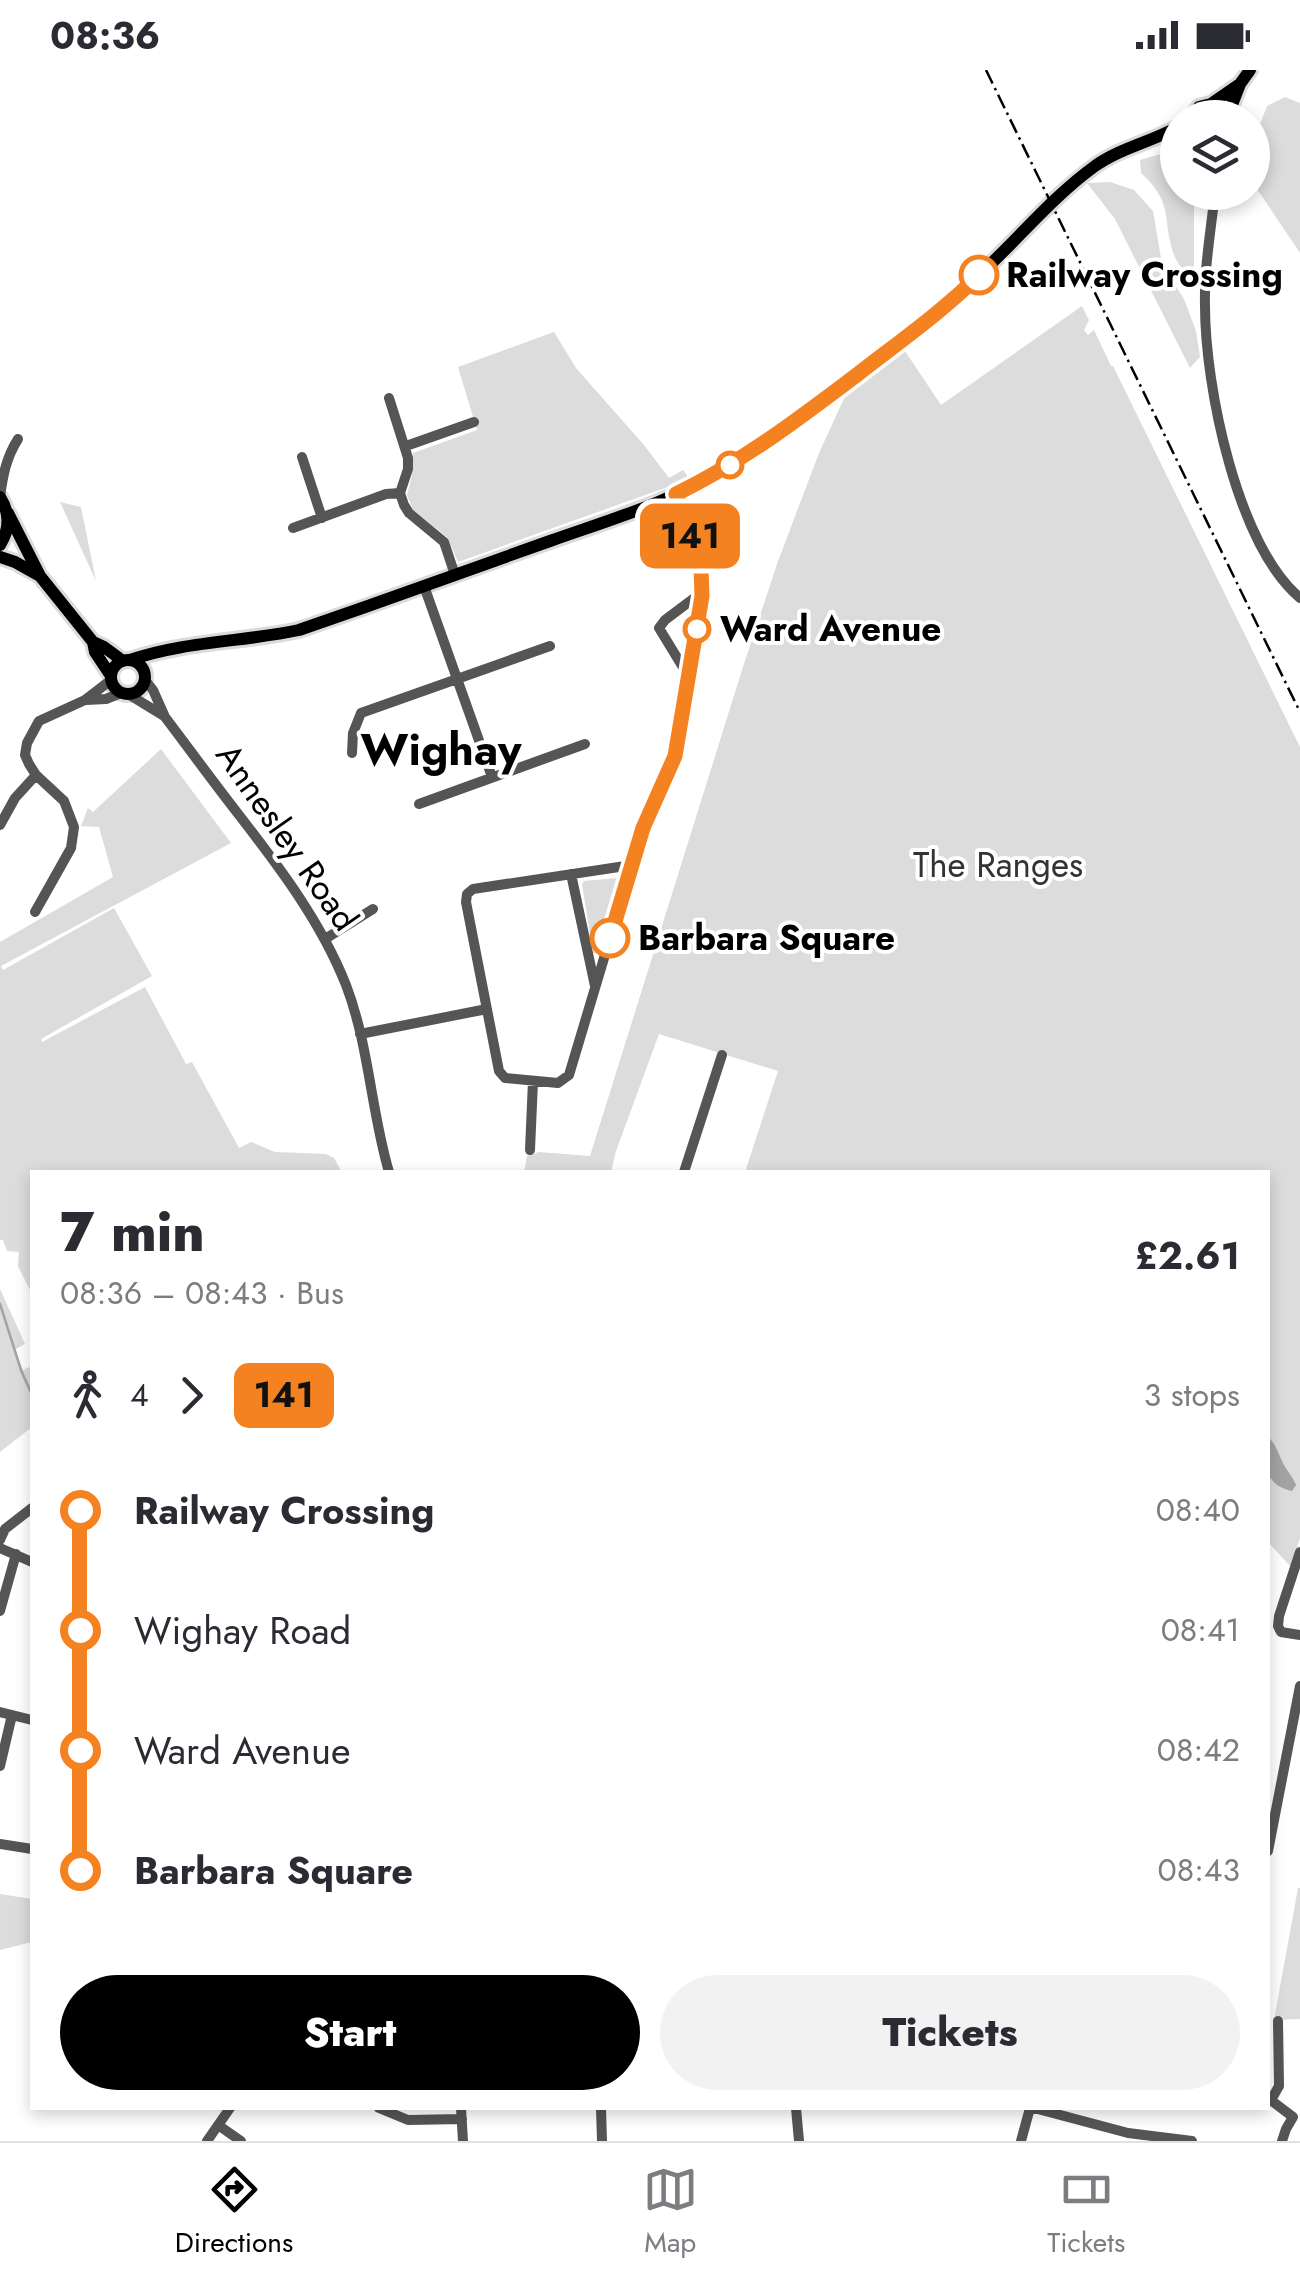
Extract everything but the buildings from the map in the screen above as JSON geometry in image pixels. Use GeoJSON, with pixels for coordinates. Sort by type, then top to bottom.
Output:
{"type":"FeatureCollection","features":[{"type":"Feature","properties":{"kind":"main road"},"geometry":{"type":"LineString","coordinates":[[1234,100],[1250,70]]}},
{"type":"Feature","properties":{"kind":"main road"},"geometry":{"type":"LineString","coordinates":[[1217,100],[1240,84]]}},
{"type":"Feature","properties":{"kind":"main road"},"geometry":{"type":"LineString","coordinates":[[111,678],[114,667],[158,650],[300,630],[676,494],[713,475],[772,437],[927,321],[1096,166],[1160,136]]}},
{"type":"Feature","properties":{"kind":"main road"},"geometry":{"type":"LineString","coordinates":[[0,497],[40,576],[93,642],[141,666],[145,678]]}},
{"type":"Feature","properties":{"kind":"main road"},"geometry":{"type":"LineString","coordinates":[[0,545],[8,514]]}},
{"type":"Feature","properties":{"kind":"main road"},"geometry":{"type":"LineString","coordinates":[[0,557],[40,576]]}},
{"type":"Feature","properties":{"kind":"main road"},"geometry":{"type":"LineString","coordinates":[[93,642],[116,689],[124,694],[139,690],[168,650]]}},
{"type":"Feature","properties":{"kind":"street"},"geometry":{"type":"LineString","coordinates":[[1213,210],[1204,305],[1212,382],[1235,480],[1254,533],[1276,571],[1300,598]]}},
{"type":"Feature","properties":{"kind":"street"},"geometry":{"type":"LineString","coordinates":[[389,398],[406,446],[408,470],[400,493],[409,513],[444,542],[455,575]]}},
{"type":"Feature","properties":{"kind":"street"},"geometry":{"type":"LineString","coordinates":[[406,446],[474,422]]}},
{"type":"Feature","properties":{"kind":"street"},"geometry":{"type":"LineString","coordinates":[[0,497],[4,457],[18,439]]}},
{"type":"Feature","properties":{"kind":"street"},"geometry":{"type":"LineString","coordinates":[[302,457],[322,518]]}},
{"type":"Feature","properties":{"kind":"street"},"geometry":{"type":"LineString","coordinates":[[306,470],[321,466]]}},
{"type":"Feature","properties":{"kind":"street"},"geometry":{"type":"LineString","coordinates":[[293,528],[386,494],[400,493]]}},
{"type":"Feature","properties":{"kind":"street"},"geometry":{"type":"LineString","coordinates":[[632,865],[474,889],[467,894],[501,1074],[509,1079],[558,1083],[569,1075],[596,987],[643,828],[675,756],[702,596],[701,568],[676,494]]}},
{"type":"Feature","properties":{"kind":"street"},"geometry":{"type":"LineString","coordinates":[[424,586],[492,777]]}},
{"type":"Feature","properties":{"kind":"street"},"geometry":{"type":"LineString","coordinates":[[690,670],[684,669],[658,628],[702,596]]}},
{"type":"Feature","properties":{"kind":"street"},"geometry":{"type":"LineString","coordinates":[[352,754],[353,733],[361,713],[550,646]]}},
{"type":"Feature","properties":{"kind":"street"},"geometry":{"type":"LineString","coordinates":[[35,912],[71,848],[74,828],[60,795],[36,774],[26,754],[26,743],[39,721],[86,700],[111,678]]}},
{"type":"Feature","properties":{"kind":"street","name":"Annesley Road"},"geometry":{"type":"LineString","coordinates":[[145,678],[165,716],[278,866],[325,939],[345,982],[360,1034],[388,1170]]}},
{"type":"Feature","properties":{"kind":"street"},"geometry":{"type":"LineString","coordinates":[[86,700],[124,694]]}},
{"type":"Feature","properties":{"kind":"street","name":"Annesley Road"},"geometry":{"type":"LineString","coordinates":[[124,694],[165,716]]}},
{"type":"Feature","properties":{"kind":"street"},"geometry":{"type":"LineString","coordinates":[[419,804],[585,744]]}},
{"type":"Feature","properties":{"kind":"street"},"geometry":{"type":"LineString","coordinates":[[0,825],[15,798],[36,774]]}},
{"type":"Feature","properties":{"kind":"street"},"geometry":{"type":"LineString","coordinates":[[572,874],[596,987]]}},
{"type":"Feature","properties":{"kind":"street"},"geometry":{"type":"LineString","coordinates":[[45,894],[60,901]]}},
{"type":"Feature","properties":{"kind":"street"},"geometry":{"type":"LineString","coordinates":[[325,939],[372,909]]}},
{"type":"Feature","properties":{"kind":"street"},"geometry":{"type":"LineString","coordinates":[[360,1034],[487,1009]]}},
{"type":"Feature","properties":{"kind":"street"},"geometry":{"type":"LineString","coordinates":[[685,1170],[722,1055]]}},
{"type":"Feature","properties":{"kind":"street"},"geometry":{"type":"LineString","coordinates":[[530,1150],[534,1081]]}},
{"type":"Feature","properties":{"kind":"street"},"geometry":{"type":"LineString","coordinates":[[0,1540],[5,1530],[30,1510]]}},
{"type":"Feature","properties":{"kind":"street"},"geometry":{"type":"LineString","coordinates":[[0,1548],[30,1561]]}},
{"type":"Feature","properties":{"kind":"street"},"geometry":{"type":"LineString","coordinates":[[1300,1552],[1275,1616],[1282,1632],[1300,1635]]}},
{"type":"Feature","properties":{"kind":"street"},"geometry":{"type":"LineString","coordinates":[[0,1612],[16,1554]]}},
{"type":"Feature","properties":{"kind":"street"},"geometry":{"type":"LineString","coordinates":[[1270,1841],[1300,1686]]}},
{"type":"Feature","properties":{"kind":"street"},"geometry":{"type":"LineString","coordinates":[[0,1766],[6,1714]]}},
{"type":"Feature","properties":{"kind":"street"},"geometry":{"type":"LineString","coordinates":[[0,1844],[30,1849]]}},
{"type":"Feature","properties":{"kind":"street"},"geometry":{"type":"LineString","coordinates":[[1270,2098],[1278,2086],[1278,2022]]}},
{"type":"Feature","properties":{"kind":"street"},"geometry":{"type":"LineString","coordinates":[[1270,2100],[1297,2117],[1286,2128],[1282,2141]]}},
{"type":"Feature","properties":{"kind":"street"},"geometry":{"type":"LineString","coordinates":[[208,2141],[229,2110]]}},
{"type":"Feature","properties":{"kind":"street"},"geometry":{"type":"LineString","coordinates":[[384,2110],[408,2120],[461,2114],[464,2141]]}},
{"type":"Feature","properties":{"kind":"street"},"geometry":{"type":"LineString","coordinates":[[601,2110],[602,2141]]}},
{"type":"Feature","properties":{"kind":"street"},"geometry":{"type":"LineString","coordinates":[[796,2110],[799,2141]]}},
{"type":"Feature","properties":{"kind":"street"},"geometry":{"type":"LineString","coordinates":[[1021,2141],[1031,2110]]}},
{"type":"Feature","properties":{"kind":"street"},"geometry":{"type":"LineString","coordinates":[[1040,2110],[1128,2133],[1192,2141]]}},
{"type":"Feature","properties":{"kind":"street"},"geometry":{"type":"LineString","coordinates":[[218,2125],[241,2141]]}},
{"type":"Feature","properties":{"kind":"green space"},"geometry":{"type":"Polygon","coordinates":[[[1285,97],[1300,103],[1300,253],[1270,208],[1270,104],[1285,97]]]}},
{"type":"Feature","properties":{"kind":"green space"},"geometry":{"type":"Polygon","coordinates":[[[1160,154],[1160,197],[1141,173],[1140,160],[1160,154]]]}},
{"type":"Feature","properties":{"kind":"green space"},"geometry":{"type":"Polygon","coordinates":[[[1110,182],[1134,190],[1153,211],[1162,264],[1184,299],[1196,331],[1200,357],[1190,368],[1115,219],[1087,183],[1110,182]]]}},
{"type":"Feature","properties":{"kind":"green space"},"geometry":{"type":"Polygon","coordinates":[[[1165,210],[1194,210],[1194,284],[1175,257],[1165,210]]]}},
{"type":"Feature","properties":{"kind":"green space","name":"The Ranges"},"geometry":{"type":"Polygon","coordinates":[[[1082,306],[1089,320],[1084,330],[1088,335],[1094,330],[1113,366],[1300,747],[1300,1538],[1291,1567],[1270,1544],[1270,1170],[747,1170],[778,1071],[659,1034],[611,1170],[524,1170],[527,1156],[539,1152],[590,1156],[777,564],[847,392],[903,348],[941,405],[1082,306]]]}},
{"type":"Feature","properties":{"kind":"green space"},"geometry":{"type":"Polygon","coordinates":[[[554,332],[576,368],[669,478],[683,470],[690,479],[458,562],[447,537],[413,510],[407,495],[413,453],[477,430],[458,367],[554,332]]]}},
{"type":"Feature","properties":{"kind":"green space"},"geometry":{"type":"Polygon","coordinates":[[[60,502],[81,507],[96,581],[60,502]]]}},
{"type":"Feature","properties":{"kind":"green space"},"geometry":{"type":"Polygon","coordinates":[[[161,749],[231,843],[1,966],[3,970],[114,908],[152,976],[41,1039],[42,1042],[145,987],[186,1064],[192,1062],[239,1148],[251,1142],[275,1152],[326,1154],[334,1158],[341,1170],[30,1170],[30,1290],[18,1266],[19,1252],[7,1251],[0,1240],[0,942],[113,877],[99,827],[81,826],[88,808],[93,812],[161,749]]]}},
{"type":"Feature","properties":{"kind":"green space"},"geometry":{"type":"Polygon","coordinates":[[[616,878],[619,881],[598,953],[593,953],[582,884],[616,878]]]}},
{"type":"Feature","properties":{"kind":"green space"},"geometry":{"type":"Polygon","coordinates":[[[0,1289],[25,1344],[14,1350],[23,1370],[30,1367],[30,1429],[0,1452],[0,1289]]]}},
{"type":"Feature","properties":{"kind":"green space"},"geometry":{"type":"Polygon","coordinates":[[[1298,1888],[1300,2019],[1274,2020],[1298,1888]]]}},
{"type":"Feature","properties":{"kind":"green space"},"geometry":{"type":"Polygon","coordinates":[[[0,1894],[30,1899],[30,1942],[0,1950],[0,1894]]]}},
{"type":"Feature","properties":{"kind":"shaded area"},"geometry":{"type":"Polygon","coordinates":[[[1270,1440],[1296,1485],[1292,1491],[1270,1477],[1270,1440]]]}},
{"type":"Feature","properties":{"kind":"waterway"},"geometry":{"type":"LineString","coordinates":[[0,1304],[30,1390]]}},
{"type":"Feature","properties":{"kind":"railway"},"geometry":{"type":"LineString","coordinates":[[986,70],[1300,712]]}},
{"type":"Feature","properties":{"kind":"bus line","name":"141"},"geometry":{"type":"LineString","coordinates":[[610,938],[643,828],[675,756],[702,596],[701,568],[676,494],[723,469],[796,420],[927,321],[979,275]]}},
{"type":"Feature","properties":{"kind":"place","name":"Railway Crossing"},"geometry":{"type":"Point","coordinates":[979,275]}},
{"type":"Feature","properties":{"kind":"place","name":"Ward Avenue"},"geometry":{"type":"Point","coordinates":[697,629]}},
{"type":"Feature","properties":{"kind":"place","name":"Barbara Square"},"geometry":{"type":"Point","coordinates":[610,938]}},
{"type":"Feature","properties":{"kind":"district","name":"Wighay"},"geometry":{"type":"Point","coordinates":[441,749]}}]}
